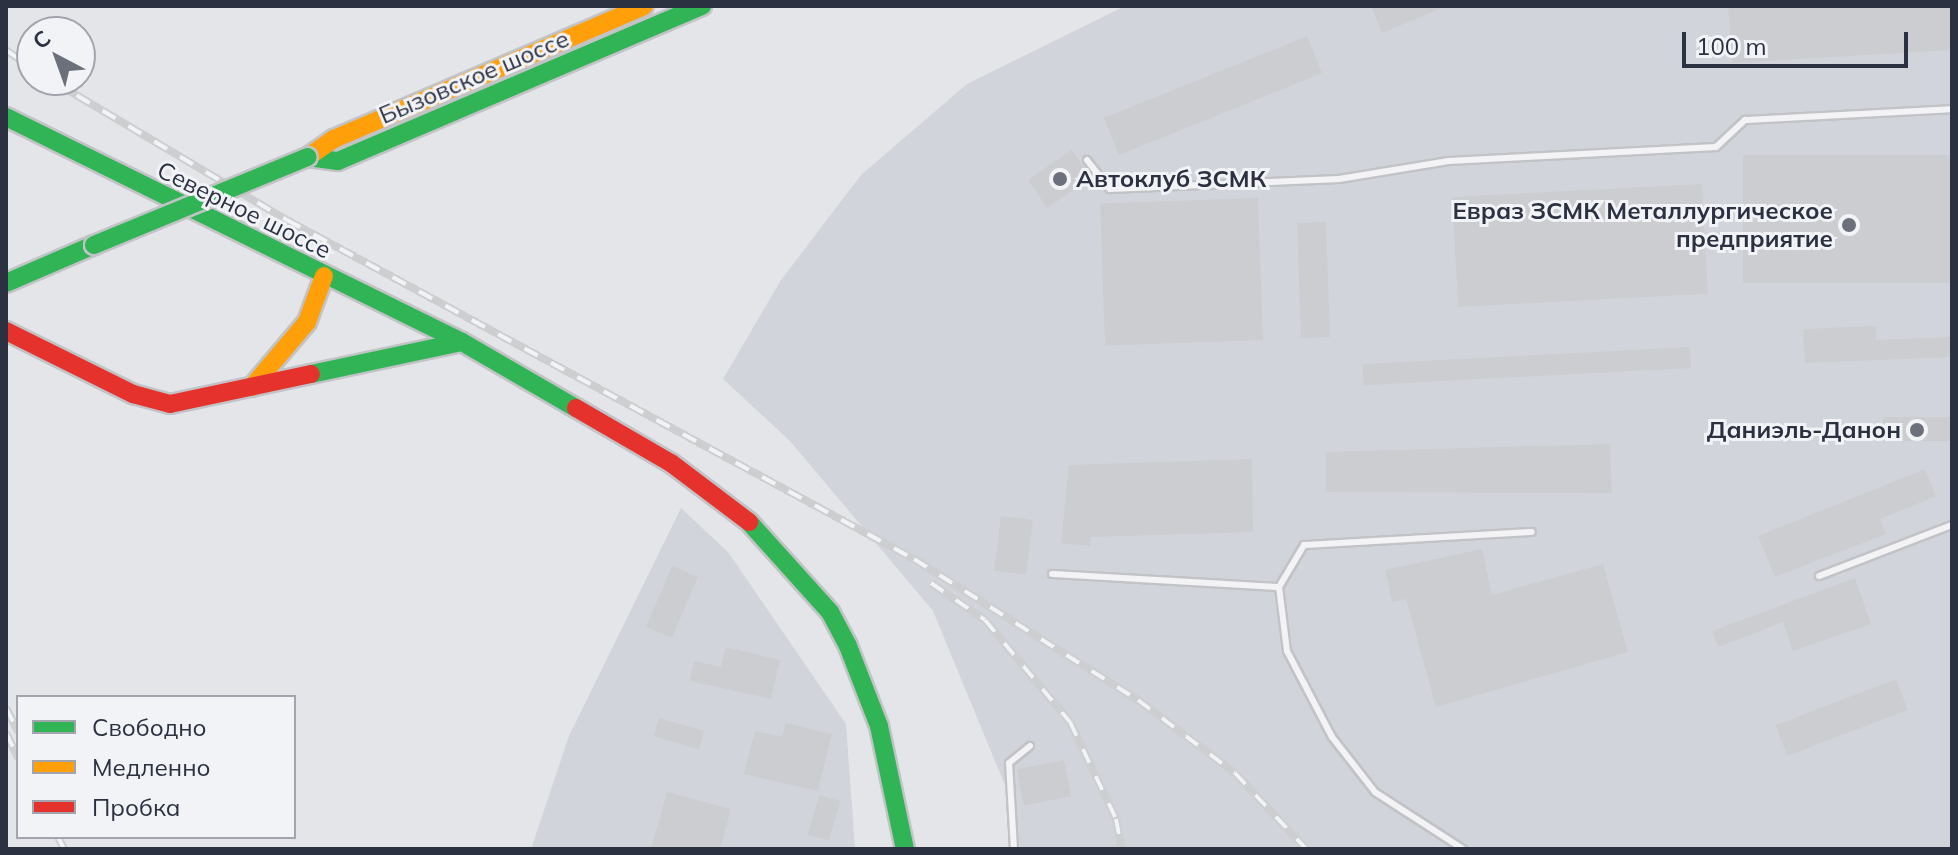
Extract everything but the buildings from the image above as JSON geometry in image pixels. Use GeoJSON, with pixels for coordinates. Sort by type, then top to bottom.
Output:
{"type":"FeatureCollection","features":[{"type":"Feature","properties":{"kind":"main road","name":"Бызовское шоссе"},"geometry":{"type":"LineString","coordinates":[[6,283],[308,157],[334,139],[644,6]]}},
{"type":"Feature","properties":{"kind":"main road","name":"Бызовское шоссе"},"geometry":{"type":"LineString","coordinates":[[308,157],[338,161],[702,6]]}},
{"type":"Feature","properties":{"kind":"main road","name":"Северное шоссе"},"geometry":{"type":"LineString","coordinates":[[6,117],[462,342],[671,463],[777,546],[830,612],[863,678],[905,849]]}},
{"type":"Feature","properties":{"kind":"main road"},"geometry":{"type":"LineString","coordinates":[[252,387],[307,322],[324,276]]}},
{"type":"Feature","properties":{"kind":"main road"},"geometry":{"type":"LineString","coordinates":[[6,331],[133,394],[170,404],[462,342]]}},
{"type":"Feature","properties":{"kind":"lane"},"geometry":{"type":"LineString","coordinates":[[1087,160],[1110,189],[1339,179],[1449,161],[1716,147],[1745,120],[1952,109]]}},
{"type":"Feature","properties":{"kind":"lane"},"geometry":{"type":"LineString","coordinates":[[1819,576],[1952,525]]}},
{"type":"Feature","properties":{"kind":"lane"},"geometry":{"type":"LineString","coordinates":[[1463,849],[1375,792],[1332,737],[1287,651],[1279,587],[1304,545],[1532,532]]}},
{"type":"Feature","properties":{"kind":"lane"},"geometry":{"type":"LineString","coordinates":[[1052,574],[1279,587]]}},
{"type":"Feature","properties":{"kind":"lane"},"geometry":{"type":"LineString","coordinates":[[1014,849],[1009,763],[1030,746]]}},
{"type":"Feature","properties":{"kind":"shaded area"},"geometry":{"type":"Polygon","coordinates":[[[1125,6],[1952,6],[1952,849],[1012,849],[1014,807],[933,611],[790,441],[723,379],[781,280],[861,175],[967,84],[1125,6]]]}},
{"type":"Feature","properties":{"kind":"shaded area"},"geometry":{"type":"Polygon","coordinates":[[[681,508],[728,552],[846,724],[855,849],[531,849],[569,736],[681,508]]]}},
{"type":"Feature","properties":{"kind":"railway"},"geometry":{"type":"LineString","coordinates":[[6,50],[16,57]]}},
{"type":"Feature","properties":{"kind":"railway"},"geometry":{"type":"LineString","coordinates":[[78,96],[287,220],[914,559],[1138,700],[1235,773],[1306,849]]}},
{"type":"Feature","properties":{"kind":"railway"},"geometry":{"type":"LineString","coordinates":[[931,583],[985,620],[1070,722],[1116,819],[1122,849]]}},
{"type":"Feature","properties":{"kind":"railway"},"geometry":{"type":"LineString","coordinates":[[6,708],[16,728]]}},
{"type":"Feature","properties":{"kind":"railway"},"geometry":{"type":"LineString","coordinates":[[6,733],[16,754]]}},
{"type":"Feature","properties":{"kind":"railway"},"geometry":{"type":"LineString","coordinates":[[59,839],[64,849]]}},
{"type":"Feature","properties":{"kind":"traffic: fast"},"geometry":{"type":"LineString","coordinates":[[308,157],[338,161],[702,6]]}},
{"type":"Feature","properties":{"kind":"traffic: fast"},"geometry":{"type":"LineString","coordinates":[[6,117],[462,342],[576,408]]}},
{"type":"Feature","properties":{"kind":"traffic: fast"},"geometry":{"type":"LineString","coordinates":[[94,245],[308,157]]}},
{"type":"Feature","properties":{"kind":"traffic: fast"},"geometry":{"type":"LineString","coordinates":[[6,283],[94,245]]}},
{"type":"Feature","properties":{"kind":"traffic: fast"},"geometry":{"type":"LineString","coordinates":[[311,374],[462,342]]}},
{"type":"Feature","properties":{"kind":"traffic: fast"},"geometry":{"type":"LineString","coordinates":[[749,522],[830,612],[848,646],[879,726],[905,849]]}},
{"type":"Feature","properties":{"kind":"traffic: slow"},"geometry":{"type":"LineString","coordinates":[[308,157],[334,139],[644,6]]}},
{"type":"Feature","properties":{"kind":"traffic: slow"},"geometry":{"type":"LineString","coordinates":[[252,387],[307,322],[324,276]]}},
{"type":"Feature","properties":{"kind":"traffic: jam"},"geometry":{"type":"LineString","coordinates":[[6,331],[133,394],[170,404],[311,374]]}},
{"type":"Feature","properties":{"kind":"traffic: jam"},"geometry":{"type":"LineString","coordinates":[[576,408],[671,463],[749,522]]}},
{"type":"Feature","properties":{"kind":"place","name":"Автоклуб ЗСМК"},"geometry":{"type":"Point","coordinates":[1060,179]}},
{"type":"Feature","properties":{"kind":"place","name":"Евраз ЗСМК Металлургическое предприятие"},"geometry":{"type":"Point","coordinates":[1849,225]}},
{"type":"Feature","properties":{"kind":"place","name":"Даниэль-Данон"},"geometry":{"type":"Point","coordinates":[1917,430]}}]}
